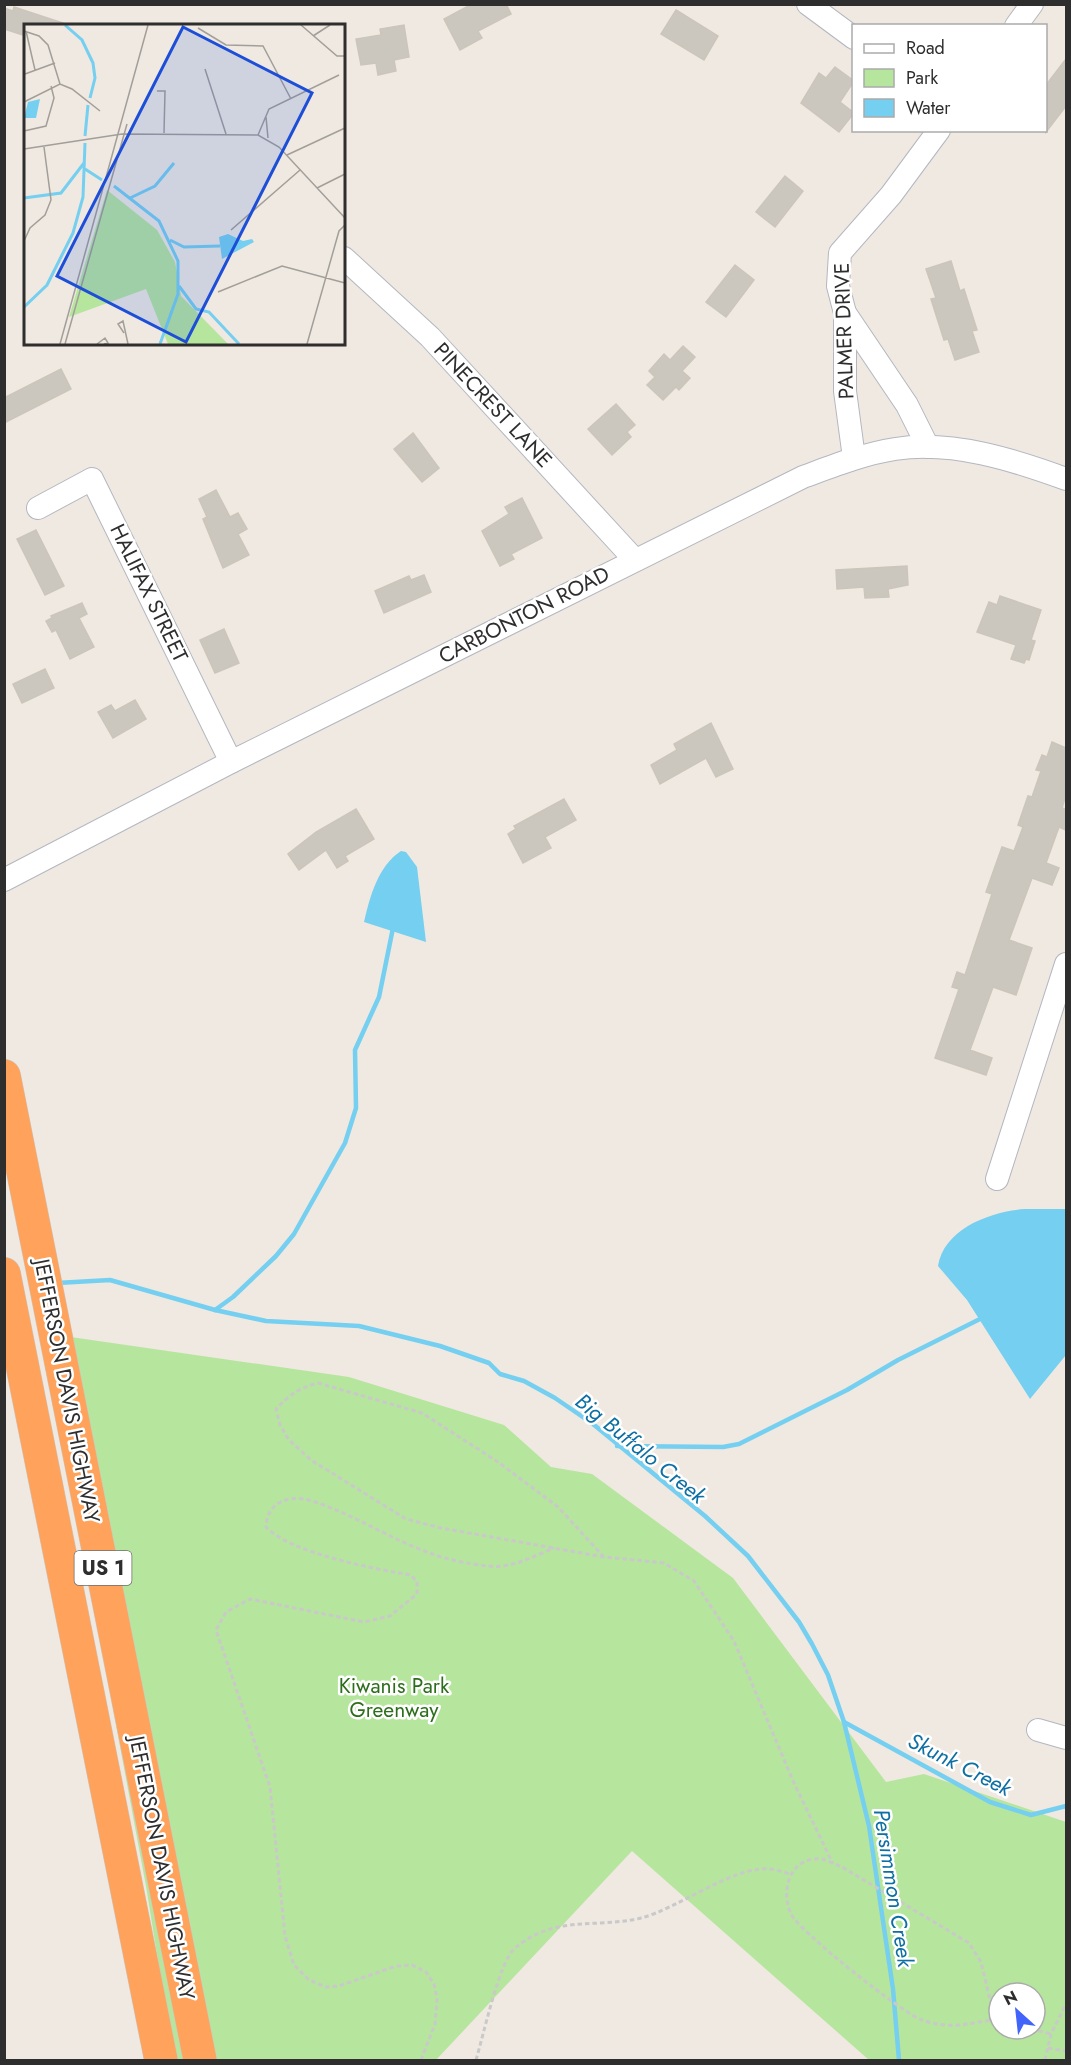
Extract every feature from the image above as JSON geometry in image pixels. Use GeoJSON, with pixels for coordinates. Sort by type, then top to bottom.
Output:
{"type":"FeatureCollection","features":[{"type":"Feature","properties":{"kind":"highway","name":"JEFFERSON DAVIS HIGHWAY"},"geometry":{"type":"LineString","coordinates":[[4,1076],[200,2061]]}},
{"type":"Feature","properties":{"kind":"highway","name":"JEFFERSON DAVIS HIGHWAY"},"geometry":{"type":"LineString","coordinates":[[4,1274],[161,2061]]}},
{"type":"Feature","properties":{"kind":"street"},"geometry":{"type":"LineString","coordinates":[[808,4],[852,37]]}},
{"type":"Feature","properties":{"kind":"street"},"geometry":{"type":"LineString","coordinates":[[1017,24],[1032,4]]}},
{"type":"Feature","properties":{"kind":"street","name":"PALMER DRIVE"},"geometry":{"type":"LineString","coordinates":[[854,458],[845,392],[845,313],[838,286],[840,253],[891,195],[938,132]]}},
{"type":"Feature","properties":{"kind":"street","name":"PINECREST LANE"},"geometry":{"type":"LineString","coordinates":[[345,259],[430,337],[635,560]]}},
{"type":"Feature","properties":{"kind":"street"},"geometry":{"type":"LineString","coordinates":[[845,313],[907,405],[928,447]]}},
{"type":"Feature","properties":{"kind":"street","name":"CARBONTON ROAD"},"geometry":{"type":"LineString","coordinates":[[4,880],[231,762],[803,477],[854,458],[897,449],[928,447],[948,448],[1032,467],[1066,479]]}},
{"type":"Feature","properties":{"kind":"street","name":"HALIFAX STREET"},"geometry":{"type":"LineString","coordinates":[[38,508],[92,479],[231,762]]}},
{"type":"Feature","properties":{"kind":"street"},"geometry":{"type":"LineString","coordinates":[[997,1179],[1066,964]]}},
{"type":"Feature","properties":{"kind":"street"},"geometry":{"type":"LineString","coordinates":[[1038,1730],[1066,1738]]}},
{"type":"Feature","properties":{"kind":"path"},"geometry":{"type":"LineString","coordinates":[[604,1557],[558,1507],[498,1462],[422,1413],[318,1383],[289,1394],[276,1410],[280,1425],[289,1440],[311,1460],[406,1519],[441,1528],[604,1557],[664,1563],[694,1581],[734,1641],[793,1781],[833,1864]]}},
{"type":"Feature","properties":{"kind":"path"},"geometry":{"type":"LineString","coordinates":[[421,2061],[435,2024],[437,1999],[434,1984],[426,1972],[412,1965],[396,1965],[339,1986],[326,1987],[309,1980],[294,1965],[285,1936],[270,1787],[216,1630],[226,1612],[250,1599],[364,1622],[390,1616],[417,1594],[417,1582],[411,1575],[348,1561],[293,1545],[274,1535],[267,1527],[267,1515],[270,1507],[281,1501],[310,1500],[431,1554],[490,1566],[513,1564],[554,1548]]}},
{"type":"Feature","properties":{"kind":"path"},"geometry":{"type":"LineString","coordinates":[[987,1984],[981,1962],[969,1943],[833,1864],[821,1859],[803,1861],[791,1874],[785,1890],[792,1916],[847,1967],[882,1995],[921,2020],[952,2026],[987,2021]]}},
{"type":"Feature","properties":{"kind":"path"},"geometry":{"type":"LineString","coordinates":[[476,2061],[504,1965],[512,1950],[526,1940],[551,1928],[577,1922],[638,1919],[667,1910],[740,1875],[766,1868],[791,1874]]}},
{"type":"Feature","properties":{"kind":"path"},"geometry":{"type":"LineString","coordinates":[[1046,2061],[1050,2034],[1066,2004]]}},
{"type":"Feature","properties":{"kind":"path"},"geometry":{"type":"LineString","coordinates":[[1047,2048],[1066,2051]]}},
{"type":"Feature","properties":{"kind":"green space","name":"Kiwanis Park Greenway"},"geometry":{"type":"Polygon","coordinates":[[[43,1333],[349,1377],[504,1425],[551,1467],[592,1474],[733,1578],[886,1782],[924,1774],[1066,1822],[1066,2060],[869,2060],[632,1851],[436,2060],[174,2060],[146,1886],[43,1333]]]}},
{"type":"Feature","properties":{"kind":"water"},"geometry":{"type":"Polygon","coordinates":[[[401,851],[406,852],[417,867],[426,942],[364,922],[376,882],[386,865],[401,851]]]}},
{"type":"Feature","properties":{"kind":"water"},"geometry":{"type":"Polygon","coordinates":[[[1025,1209],[1066,1209],[1066,1355],[1030,1399],[967,1300],[938,1266],[949,1241],[971,1224],[998,1213],[1025,1209]]]}},
{"type":"Feature","properties":{"kind":"building"},"geometry":{"type":"Polygon","coordinates":[[[472,4],[506,4],[511,14],[478,31],[482,38],[460,50],[444,19],[472,4]]]}},
{"type":"Feature","properties":{"kind":"building"},"geometry":{"type":"Polygon","coordinates":[[[14,7],[63,24],[24,24],[24,35],[4,29],[4,8],[13,11],[14,7]]]}},
{"type":"Feature","properties":{"kind":"building"},"geometry":{"type":"Polygon","coordinates":[[[676,10],[718,36],[704,60],[661,34],[676,10]]]}},
{"type":"Feature","properties":{"kind":"building"},"geometry":{"type":"Polygon","coordinates":[[[404,25],[409,57],[394,60],[396,71],[378,75],[376,63],[361,65],[356,39],[381,35],[380,29],[404,25]]]}},
{"type":"Feature","properties":{"kind":"building"},"geometry":{"type":"Polygon","coordinates":[[[1066,59],[1066,106],[1047,131],[1047,84],[1066,59]]]}},
{"type":"Feature","properties":{"kind":"building"},"geometry":{"type":"Polygon","coordinates":[[[835,67],[852,80],[852,84],[840,102],[852,111],[852,116],[839,132],[801,103],[819,73],[826,78],[835,67]]]}},
{"type":"Feature","properties":{"kind":"building"},"geometry":{"type":"Polygon","coordinates":[[[785,176],[803,191],[775,227],[756,212],[785,176]]]}},
{"type":"Feature","properties":{"kind":"building"},"geometry":{"type":"Polygon","coordinates":[[[951,261],[960,291],[964,289],[977,330],[972,331],[979,352],[955,360],[948,339],[944,340],[931,299],[936,298],[926,269],[951,261]]]}},
{"type":"Feature","properties":{"kind":"building"},"geometry":{"type":"Polygon","coordinates":[[[735,265],[754,280],[726,317],[706,302],[735,265]]]}},
{"type":"Feature","properties":{"kind":"building"},"geometry":{"type":"Polygon","coordinates":[[[683,346],[695,357],[682,371],[690,378],[679,390],[676,387],[663,400],[647,385],[655,377],[649,371],[664,354],[670,360],[683,346]]]}},
{"type":"Feature","properties":{"kind":"building"},"geometry":{"type":"Polygon","coordinates":[[[61,369],[71,389],[4,423],[4,398],[61,369]]]}},
{"type":"Feature","properties":{"kind":"building"},"geometry":{"type":"Polygon","coordinates":[[[616,404],[635,425],[627,432],[631,437],[612,455],[588,429],[616,404]]]}},
{"type":"Feature","properties":{"kind":"building"},"geometry":{"type":"Polygon","coordinates":[[[413,433],[439,468],[422,482],[394,449],[413,433]]]}},
{"type":"Feature","properties":{"kind":"building"},"geometry":{"type":"Polygon","coordinates":[[[216,490],[230,517],[238,513],[247,529],[238,534],[249,555],[223,568],[203,519],[207,517],[199,499],[216,490]]]}},
{"type":"Feature","properties":{"kind":"building"},"geometry":{"type":"Polygon","coordinates":[[[522,498],[542,538],[511,554],[514,559],[500,566],[482,531],[509,514],[505,507],[522,498]]]}},
{"type":"Feature","properties":{"kind":"building"},"geometry":{"type":"Polygon","coordinates":[[[36,530],[64,586],[45,595],[17,539],[36,530]]]}},
{"type":"Feature","properties":{"kind":"building"},"geometry":{"type":"Polygon","coordinates":[[[907,566],[908,585],[888,589],[889,597],[865,598],[864,587],[837,589],[836,570],[907,566]]]}},
{"type":"Feature","properties":{"kind":"building"},"geometry":{"type":"Polygon","coordinates":[[[424,575],[431,592],[384,613],[375,591],[409,576],[411,580],[424,575]]]}},
{"type":"Feature","properties":{"kind":"building"},"geometry":{"type":"Polygon","coordinates":[[[1000,596],[1041,610],[1031,640],[1035,641],[1029,660],[1026,659],[1024,663],[1011,659],[1016,645],[977,632],[989,602],[997,605],[1000,596]]]}},
{"type":"Feature","properties":{"kind":"building"},"geometry":{"type":"Polygon","coordinates":[[[82,603],[87,614],[79,618],[94,647],[70,659],[56,630],[52,632],[46,621],[52,618],[51,616],[82,603]]]}},
{"type":"Feature","properties":{"kind":"building"},"geometry":{"type":"Polygon","coordinates":[[[224,629],[239,663],[215,673],[200,640],[224,629]]]}},
{"type":"Feature","properties":{"kind":"building"},"geometry":{"type":"Polygon","coordinates":[[[45,669],[54,688],[22,703],[13,684],[45,669]]]}},
{"type":"Feature","properties":{"kind":"building"},"geometry":{"type":"Polygon","coordinates":[[[135,700],[146,719],[113,738],[98,712],[111,705],[115,711],[135,700]]]}},
{"type":"Feature","properties":{"kind":"building"},"geometry":{"type":"Polygon","coordinates":[[[711,723],[733,769],[716,777],[706,758],[660,784],[651,765],[677,750],[674,744],[711,723]]]}},
{"type":"Feature","properties":{"kind":"building"},"geometry":{"type":"Polygon","coordinates":[[[1052,742],[1066,748],[1066,795],[1062,808],[1066,809],[1066,830],[1059,827],[1046,863],[1059,868],[1052,885],[1032,878],[1009,940],[1032,948],[1016,995],[993,987],[970,1050],[992,1058],[986,1075],[935,1058],[959,989],[952,987],[957,972],[965,975],[992,894],[986,892],[1002,847],[1014,851],[1023,827],[1018,825],[1028,796],[1032,797],[1041,771],[1036,770],[1042,755],[1047,757],[1052,742]]]}},
{"type":"Feature","properties":{"kind":"building"},"geometry":{"type":"Polygon","coordinates":[[[564,799],[576,820],[545,837],[551,848],[523,863],[508,834],[516,829],[514,826],[564,799]]]}},
{"type":"Feature","properties":{"kind":"building"},"geometry":{"type":"Polygon","coordinates":[[[356,809],[374,839],[345,856],[348,861],[337,868],[326,850],[299,870],[288,854],[316,832],[356,809]]]}},
{"type":"Feature","properties":{"kind":"waterway"},"geometry":{"type":"LineString","coordinates":[[215,1310],[233,1297],[276,1256],[294,1234],[345,1143],[356,1108],[355,1050],[379,997],[393,928]]}},
{"type":"Feature","properties":{"kind":"waterway","name":"Big Buffalo Creek"},"geometry":{"type":"LineString","coordinates":[[57,1283],[110,1280],[215,1310],[266,1321],[359,1326],[440,1346],[489,1363],[500,1374],[524,1381],[555,1398],[593,1424],[705,1516],[748,1556],[799,1622],[828,1675],[844,1722],[869,1826],[893,1989],[899,2060]]}},
{"type":"Feature","properties":{"kind":"waterway"},"geometry":{"type":"LineString","coordinates":[[617,1446],[723,1447],[739,1444],[982,1318]]}},
{"type":"Feature","properties":{"kind":"waterway","name":"Skunk Creek"},"geometry":{"type":"LineString","coordinates":[[844,1722],[990,1802],[1031,1815],[1066,1806]]}},
{"type":"Feature","properties":{"kind":"water label","name":"Persimmon Creek"},"geometry":{"type":"Point","coordinates":[894,1888]}}]}
